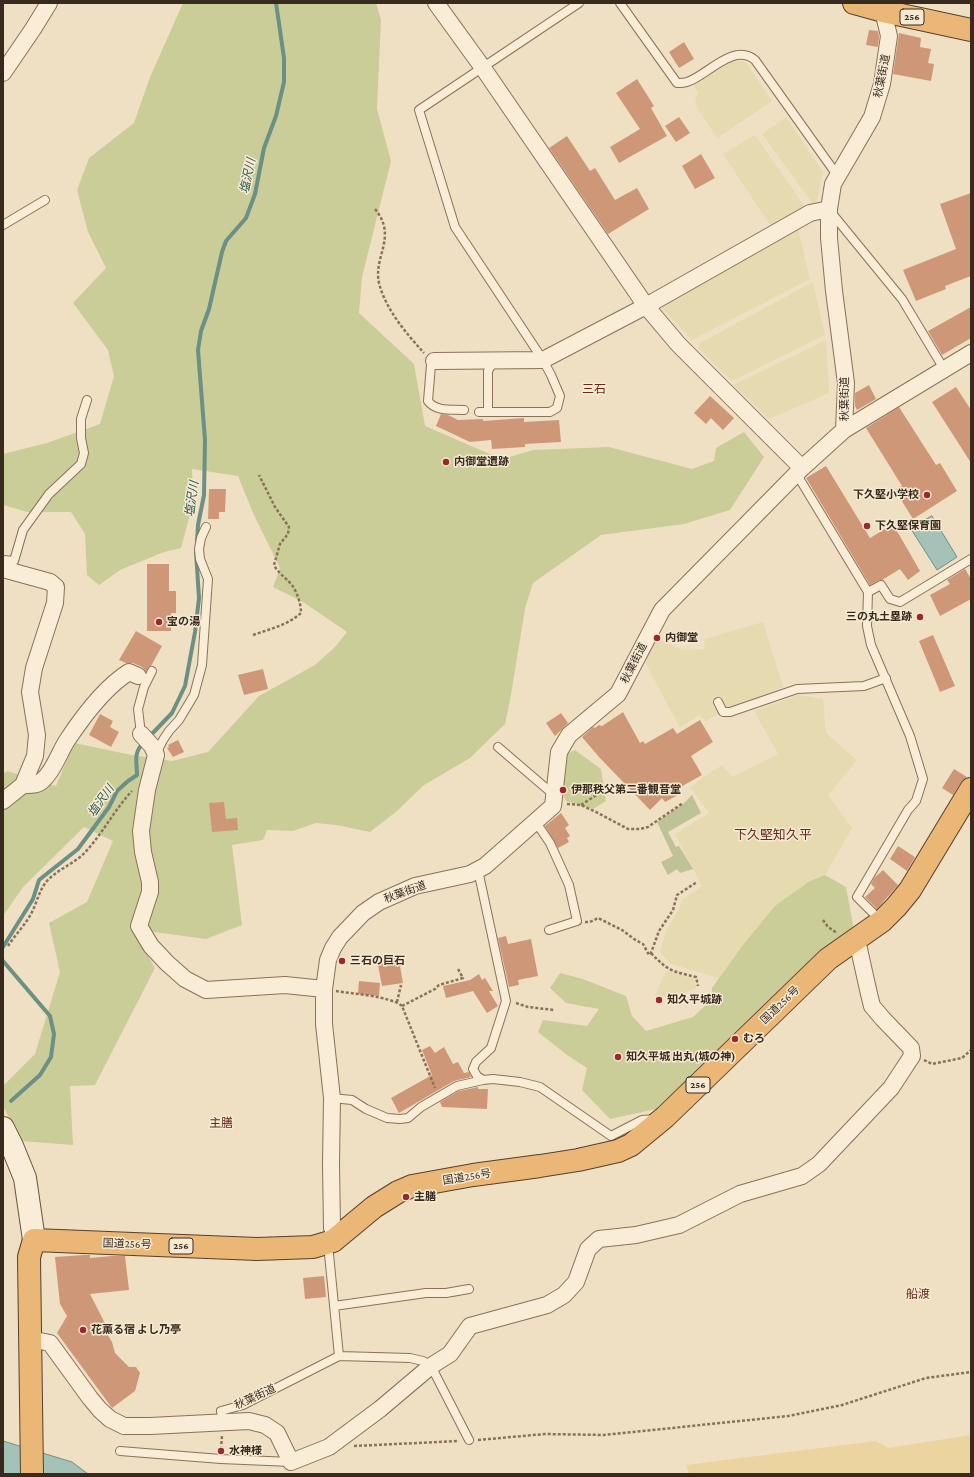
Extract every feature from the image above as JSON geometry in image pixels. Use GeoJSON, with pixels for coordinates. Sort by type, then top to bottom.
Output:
{"type":"FeatureCollection","features":[{"type":"Feature","properties":{"kind":"highway","name":"256"},"geometry":{"type":"LineString","coordinates":[[854,3],[883,7],[971,30]]}},
{"type":"Feature","properties":{"kind":"highway","name":"国道256号"},"geometry":{"type":"LineString","coordinates":[[34,1240],[257,1249],[313,1248],[332,1240],[374,1207],[398,1192],[412,1186],[473,1175],[540,1166],[618,1151],[631,1145],[665,1117],[828,959],[848,937],[882,921],[896,907],[910,890],[971,789]]}},
{"type":"Feature","properties":{"kind":"highway"},"geometry":{"type":"LineString","coordinates":[[32,1474],[29,1257],[34,1240]]}},
{"type":"Feature","properties":{"kind":"main road"},"geometry":{"type":"LineString","coordinates":[[3,1128],[25,1178],[34,1240]]}},
{"type":"Feature","properties":{"kind":"street"},"geometry":{"type":"LineString","coordinates":[[3,73],[34,29],[49,3]]}},
{"type":"Feature","properties":{"kind":"street"},"geometry":{"type":"LineString","coordinates":[[436,3],[484,68],[646,306],[678,344],[799,471]]}},
{"type":"Feature","properties":{"kind":"street","name":"秋葉街道"},"geometry":{"type":"LineString","coordinates":[[332,1240],[332,1098],[324,1024],[324,989],[328,960],[340,936],[364,913],[379,902],[415,886],[470,874],[485,866],[535,821],[554,800],[559,752],[569,735],[618,694],[662,610],[799,471],[844,430],[846,383],[833,284],[829,238],[829,209],[833,184],[872,117],[882,84],[889,36],[883,7]]}},
{"type":"Feature","properties":{"kind":"street"},"geometry":{"type":"LineString","coordinates":[[434,361],[543,360],[646,306],[810,213],[829,209]]}},
{"type":"Feature","properties":{"kind":"street"},"geometry":{"type":"LineString","coordinates":[[844,430],[971,353]]}},
{"type":"Feature","properties":{"kind":"street"},"geometry":{"type":"LineString","coordinates":[[3,570],[50,582],[56,587],[55,603],[34,668],[30,692],[37,735],[35,756],[23,785],[3,801]]}},
{"type":"Feature","properties":{"kind":"street"},"geometry":{"type":"LineString","coordinates":[[23,785],[32,786],[42,782],[50,773],[68,739],[102,695],[117,679],[129,672],[145,674]]}},
{"type":"Feature","properties":{"kind":"street"},"geometry":{"type":"LineString","coordinates":[[141,734],[154,750],[141,831],[150,892],[140,926],[151,946],[185,979],[206,990],[285,986],[324,989]]}},
{"type":"Feature","properties":{"kind":"street"},"geometry":{"type":"LineString","coordinates":[[30,1339],[50,1343],[100,1410],[110,1419],[124,1426],[249,1421],[265,1425],[277,1433],[291,1462],[330,1447],[380,1409],[431,1366],[450,1354],[470,1326],[547,1305],[564,1295],[576,1282],[588,1249],[599,1239],[636,1234],[679,1225],[740,1194],[802,1176],[819,1164],[891,1088],[912,1056],[911,1048],[872,1006],[848,937]]}},
{"type":"Feature","properties":{"kind":"lane"},"geometry":{"type":"LineString","coordinates":[[479,412],[550,412],[557,408],[560,396],[543,360],[456,227],[419,110],[484,68],[579,3]]}},
{"type":"Feature","properties":{"kind":"lane"},"geometry":{"type":"LineString","coordinates":[[620,3],[677,83],[687,82],[731,57],[744,55],[750,56],[755,60],[837,175]]}},
{"type":"Feature","properties":{"kind":"lane"},"geometry":{"type":"LineString","coordinates":[[3,225],[45,200]]}},
{"type":"Feature","properties":{"kind":"lane"},"geometry":{"type":"LineString","coordinates":[[829,209],[902,299],[944,369]]}},
{"type":"Feature","properties":{"kind":"lane"},"geometry":{"type":"LineString","coordinates":[[434,361],[431,365],[428,401],[431,406],[437,408],[464,410]]}},
{"type":"Feature","properties":{"kind":"lane"},"geometry":{"type":"LineString","coordinates":[[488,411],[488,370],[494,361]]}},
{"type":"Feature","properties":{"kind":"lane"},"geometry":{"type":"LineString","coordinates":[[3,560],[14,561],[22,530],[49,494],[81,464],[84,454],[81,438],[81,419],[86,400]]}},
{"type":"Feature","properties":{"kind":"lane"},"geometry":{"type":"LineString","coordinates":[[799,471],[868,592],[866,626],[871,645],[910,736],[923,779],[916,801],[908,810],[857,896],[882,921]]}},
{"type":"Feature","properties":{"kind":"lane"},"geometry":{"type":"LineString","coordinates":[[154,750],[179,720],[194,695],[202,665],[208,579],[200,559],[199,549],[201,538],[206,527]]}},
{"type":"Feature","properties":{"kind":"lane"},"geometry":{"type":"LineString","coordinates":[[868,592],[881,585],[890,599],[900,602],[971,559]]}},
{"type":"Feature","properties":{"kind":"lane"},"geometry":{"type":"LineString","coordinates":[[141,734],[138,709],[144,687],[145,674]]}},
{"type":"Feature","properties":{"kind":"lane"},"geometry":{"type":"LineString","coordinates":[[718,702],[723,712],[730,712],[797,689],[864,686],[886,678]]}},
{"type":"Feature","properties":{"kind":"lane"},"geometry":{"type":"LineString","coordinates":[[498,747],[554,800]]}},
{"type":"Feature","properties":{"kind":"lane"},"geometry":{"type":"LineString","coordinates":[[535,821],[550,843],[569,885],[577,921],[549,930]]}},
{"type":"Feature","properties":{"kind":"lane"},"geometry":{"type":"LineString","coordinates":[[478,870],[506,1001],[491,1048],[476,1062],[473,1069],[477,1076],[483,1080]]}},
{"type":"Feature","properties":{"kind":"lane"},"geometry":{"type":"LineString","coordinates":[[332,1098],[352,1100],[366,1109],[387,1118],[400,1119],[408,1118],[421,1107],[457,1086],[493,1079],[520,1082],[540,1087],[611,1136],[642,1120],[665,1117]]}},
{"type":"Feature","properties":{"kind":"lane","name":"秋葉街道"},"geometry":{"type":"LineString","coordinates":[[223,1422],[221,1412],[243,1405],[339,1356],[334,1306],[332,1240]]}},
{"type":"Feature","properties":{"kind":"lane"},"geometry":{"type":"LineString","coordinates":[[334,1306],[426,1293],[446,1293],[468,1289]]}},
{"type":"Feature","properties":{"kind":"lane"},"geometry":{"type":"LineString","coordinates":[[339,1356],[410,1358],[423,1361],[431,1366],[468,1440]]}},
{"type":"Feature","properties":{"kind":"lane"},"geometry":{"type":"LineString","coordinates":[[120,1451],[221,1459],[291,1462]]}},
{"type":"Feature","properties":{"kind":"path"},"geometry":{"type":"LineString","coordinates":[[375,210],[380,215],[385,232],[384,248],[378,270],[379,283],[385,301],[404,330],[424,353],[434,361]]}},
{"type":"Feature","properties":{"kind":"path"},"geometry":{"type":"LineString","coordinates":[[253,635],[280,626],[296,618],[302,613],[295,589],[274,565],[280,544],[288,534],[289,527],[276,507],[259,475]]}},
{"type":"Feature","properties":{"kind":"path"},"geometry":{"type":"LineString","coordinates":[[8,946],[31,914],[47,880],[82,856],[133,790]]}},
{"type":"Feature","properties":{"kind":"path"},"geometry":{"type":"LineString","coordinates":[[581,806],[598,794]]}},
{"type":"Feature","properties":{"kind":"path"},"geometry":{"type":"LineString","coordinates":[[554,800],[581,806],[596,812],[628,829],[648,827],[683,803]]}},
{"type":"Feature","properties":{"kind":"path"},"geometry":{"type":"LineString","coordinates":[[651,953],[659,930],[673,910],[677,895],[697,882]]}},
{"type":"Feature","properties":{"kind":"path"},"geometry":{"type":"LineString","coordinates":[[577,921],[590,922],[598,918],[622,930],[643,944],[649,955],[651,953],[666,968],[671,971],[696,977],[698,986]]}},
{"type":"Feature","properties":{"kind":"path"},"geometry":{"type":"LineString","coordinates":[[824,920],[828,927],[848,937]]}},
{"type":"Feature","properties":{"kind":"path"},"geometry":{"type":"LineString","coordinates":[[402,1006],[435,989],[439,985],[463,978],[458,968]]}},
{"type":"Feature","properties":{"kind":"path"},"geometry":{"type":"LineString","coordinates":[[397,1002],[401,984]]}},
{"type":"Feature","properties":{"kind":"path"},"geometry":{"type":"LineString","coordinates":[[324,989],[382,998],[397,1002],[402,1006],[439,1096]]}},
{"type":"Feature","properties":{"kind":"path"},"geometry":{"type":"LineString","coordinates":[[506,1001],[528,1007],[554,1010]]}},
{"type":"Feature","properties":{"kind":"path"},"geometry":{"type":"LineString","coordinates":[[911,1048],[923,1060],[932,1064],[962,1058],[971,1050]]}},
{"type":"Feature","properties":{"kind":"path"},"geometry":{"type":"LineString","coordinates":[[330,1447],[468,1440],[545,1434],[604,1435],[788,1416],[842,1405],[926,1378],[971,1372]]}},
{"type":"Feature","properties":{"kind":"path"},"geometry":{"type":"LineString","coordinates":[[221,1459],[223,1422]]}},
{"type":"Feature","properties":{"kind":"shaded area"},"geometry":{"type":"Polygon","coordinates":[[[735,60],[745,62],[772,101],[717,138],[696,106],[697,104],[695,102],[697,99],[695,97],[699,94],[692,83],[735,60]]]}},
{"type":"Feature","properties":{"kind":"shaded area"},"geometry":{"type":"Polygon","coordinates":[[[786,117],[823,172],[817,201],[813,204],[762,134],[786,117]]]}},
{"type":"Feature","properties":{"kind":"shaded area"},"geometry":{"type":"Polygon","coordinates":[[[755,135],[805,207],[772,228],[723,154],[755,135]]]}},
{"type":"Feature","properties":{"kind":"shaded area"},"geometry":{"type":"Polygon","coordinates":[[[798,229],[810,279],[692,340],[660,306],[798,229]]]}},
{"type":"Feature","properties":{"kind":"shaded area"},"geometry":{"type":"Polygon","coordinates":[[[813,282],[825,335],[732,381],[698,348],[700,343],[813,282]]]}},
{"type":"Feature","properties":{"kind":"shaded area"},"geometry":{"type":"Polygon","coordinates":[[[826,340],[829,393],[769,419],[733,385],[826,340]]]}},
{"type":"Feature","properties":{"kind":"shaded area"},"geometry":{"type":"Polygon","coordinates":[[[763,622],[783,687],[720,713],[706,721],[699,715],[680,728],[646,664],[649,646],[653,639],[658,643],[662,641],[683,650],[704,649],[705,639],[763,622]]]}},
{"type":"Feature","properties":{"kind":"shaded area"},"geometry":{"type":"Polygon","coordinates":[[[798,695],[823,699],[826,733],[857,760],[828,795],[852,828],[825,875],[810,881],[743,945],[719,978],[671,964],[660,952],[666,930],[679,909],[683,899],[702,886],[675,834],[709,813],[690,787],[722,765],[732,777],[778,754],[754,711],[798,695]]]}},
{"type":"Feature","properties":{"kind":"shaded area"},"geometry":{"type":"Polygon","coordinates":[[[666,971],[695,979],[696,988],[670,999],[655,995],[666,971]]]}},
{"type":"Feature","properties":{"kind":"green space"},"geometry":{"type":"Polygon","coordinates":[[[183,3],[376,3],[381,20],[377,109],[391,161],[362,277],[359,313],[414,364],[425,426],[490,454],[506,458],[533,450],[609,447],[692,469],[714,461],[716,448],[744,432],[764,457],[730,510],[684,524],[601,535],[533,583],[525,608],[505,724],[470,758],[424,785],[397,811],[370,832],[336,825],[316,823],[293,831],[267,830],[263,840],[232,845],[242,925],[206,939],[132,929],[155,968],[95,1085],[70,1086],[73,1145],[21,1141],[3,1106],[3,1086],[35,1054],[60,972],[49,923],[87,902],[113,841],[84,827],[23,887],[3,916],[3,774],[7,771],[56,786],[74,743],[132,755],[172,761],[208,752],[259,696],[315,665],[335,647],[347,632],[303,602],[273,587],[280,568],[253,513],[238,476],[192,469],[193,503],[181,548],[164,552],[120,570],[99,585],[87,575],[85,534],[71,512],[27,512],[3,505],[3,454],[47,443],[100,424],[114,376],[108,350],[73,303],[106,268],[88,232],[77,190],[89,158],[134,123],[150,77],[183,3]]]}},
{"type":"Feature","properties":{"kind":"green space"},"geometry":{"type":"Polygon","coordinates":[[[575,750],[601,769],[606,801],[593,809],[566,801],[559,787],[564,755],[575,750]]]}},
{"type":"Feature","properties":{"kind":"green space"},"geometry":{"type":"Polygon","coordinates":[[[692,795],[701,813],[668,832],[676,847],[679,846],[693,869],[680,873],[677,869],[668,875],[661,862],[673,856],[657,822],[683,804],[692,795]]]}},
{"type":"Feature","properties":{"kind":"green space"},"geometry":{"type":"Polygon","coordinates":[[[825,875],[846,887],[853,925],[852,934],[757,1014],[656,1109],[610,1119],[582,1090],[587,1068],[567,1055],[538,1032],[543,1020],[587,1026],[599,1009],[566,1003],[550,988],[560,973],[583,979],[626,996],[632,1016],[646,1031],[693,1017],[712,999],[712,988],[743,945],[775,906],[810,881],[825,875]]]}},
{"type":"Feature","properties":{"kind":"sand"},"geometry":{"type":"Polygon","coordinates":[[[971,1435],[971,1474],[689,1474],[686,1465],[876,1441],[888,1448],[971,1435]]]}},
{"type":"Feature","properties":{"kind":"water"},"geometry":{"type":"Polygon","coordinates":[[[932,516],[957,557],[937,570],[911,529],[932,516]]]}},
{"type":"Feature","properties":{"kind":"water"},"geometry":{"type":"Polygon","coordinates":[[[3,1441],[72,1462],[88,1474],[3,1474],[3,1441]]]}},
{"type":"Feature","properties":{"kind":"building"},"geometry":{"type":"Polygon","coordinates":[[[869,30],[878,31],[878,47],[866,45],[869,30]]]}},
{"type":"Feature","properties":{"kind":"building"},"geometry":{"type":"Polygon","coordinates":[[[899,33],[921,38],[920,47],[931,49],[928,63],[934,64],[931,81],[893,74],[899,33]]]}},
{"type":"Feature","properties":{"kind":"building"},"geometry":{"type":"Polygon","coordinates":[[[684,42],[694,59],[679,68],[669,52],[684,42]]]}},
{"type":"Feature","properties":{"kind":"building"},"geometry":{"type":"Polygon","coordinates":[[[637,79],[654,106],[651,108],[667,136],[619,163],[610,147],[640,129],[616,93],[637,79]]]}},
{"type":"Feature","properties":{"kind":"building"},"geometry":{"type":"Polygon","coordinates":[[[679,117],[690,133],[676,142],[665,126],[679,117]]]}},
{"type":"Feature","properties":{"kind":"building"},"geometry":{"type":"Polygon","coordinates":[[[567,136],[590,171],[595,168],[615,200],[637,188],[649,209],[608,234],[549,148],[567,136]]]}},
{"type":"Feature","properties":{"kind":"building"},"geometry":{"type":"Polygon","coordinates":[[[701,154],[715,178],[695,189],[682,166],[701,154]]]}},
{"type":"Feature","properties":{"kind":"building"},"geometry":{"type":"Polygon","coordinates":[[[971,193],[971,276],[945,286],[946,289],[916,301],[903,270],[956,249],[940,204],[971,193]]]}},
{"type":"Feature","properties":{"kind":"building"},"geometry":{"type":"Polygon","coordinates":[[[971,307],[971,338],[942,355],[928,331],[971,307]]]}},
{"type":"Feature","properties":{"kind":"building"},"geometry":{"type":"Polygon","coordinates":[[[869,385],[876,399],[857,410],[855,406],[855,393],[869,385]]]}},
{"type":"Feature","properties":{"kind":"building"},"geometry":{"type":"Polygon","coordinates":[[[956,387],[971,410],[971,463],[932,402],[956,387]]]}},
{"type":"Feature","properties":{"kind":"building"},"geometry":{"type":"Polygon","coordinates":[[[710,396],[734,418],[723,430],[711,418],[706,424],[694,413],[710,396]]]}},
{"type":"Feature","properties":{"kind":"building"},"geometry":{"type":"Polygon","coordinates":[[[899,407],[936,465],[940,463],[957,491],[913,519],[895,490],[902,486],[866,428],[899,407]]]}},
{"type":"Feature","properties":{"kind":"building"},"geometry":{"type":"Polygon","coordinates":[[[441,414],[448,415],[458,420],[483,419],[483,421],[524,418],[524,422],[559,420],[561,442],[525,444],[525,447],[492,449],[491,440],[470,442],[436,426],[441,414]]]}},
{"type":"Feature","properties":{"kind":"building","name":"下久堅保育園"},"geometry":{"type":"Polygon","coordinates":[[[826,466],[870,538],[893,524],[920,571],[908,580],[900,569],[882,580],[870,585],[806,478],[826,466]]]}},
{"type":"Feature","properties":{"kind":"building"},"geometry":{"type":"Polygon","coordinates":[[[209,489],[226,489],[225,512],[219,512],[219,519],[208,519],[209,489]]]}},
{"type":"Feature","properties":{"kind":"building","name":"宝の湯"},"geometry":{"type":"Polygon","coordinates":[[[147,564],[169,564],[169,591],[176,591],[176,613],[171,613],[171,631],[147,631],[147,564]]]}},
{"type":"Feature","properties":{"kind":"building"},"geometry":{"type":"Polygon","coordinates":[[[965,569],[971,579],[971,599],[940,616],[930,595],[950,584],[947,580],[965,569]]]}},
{"type":"Feature","properties":{"kind":"building"},"geometry":{"type":"Polygon","coordinates":[[[136,631],[162,646],[151,666],[146,671],[142,667],[133,663],[126,663],[119,660],[136,631]]]}},
{"type":"Feature","properties":{"kind":"building"},"geometry":{"type":"Polygon","coordinates":[[[933,635],[955,686],[940,692],[919,641],[933,635]]]}},
{"type":"Feature","properties":{"kind":"building"},"geometry":{"type":"Polygon","coordinates":[[[263,669],[268,689],[244,695],[238,675],[263,669]]]}},
{"type":"Feature","properties":{"kind":"building"},"geometry":{"type":"Polygon","coordinates":[[[623,712],[640,743],[643,741],[645,744],[673,728],[677,734],[700,720],[713,742],[691,756],[702,775],[677,789],[680,794],[665,802],[662,798],[650,810],[582,737],[593,727],[595,728],[599,725],[602,726],[623,712]]]}},
{"type":"Feature","properties":{"kind":"building"},"geometry":{"type":"Polygon","coordinates":[[[561,713],[568,723],[555,736],[546,723],[561,713]]]}},
{"type":"Feature","properties":{"kind":"building"},"geometry":{"type":"Polygon","coordinates":[[[100,714],[113,721],[110,727],[119,732],[111,747],[89,735],[100,714]]]}},
{"type":"Feature","properties":{"kind":"building"},"geometry":{"type":"Polygon","coordinates":[[[178,740],[184,752],[173,757],[167,748],[169,747],[168,745],[178,740]]]}},
{"type":"Feature","properties":{"kind":"building"},"geometry":{"type":"Polygon","coordinates":[[[954,769],[967,777],[961,782],[953,795],[942,788],[954,769]]]}},
{"type":"Feature","properties":{"kind":"building"},"geometry":{"type":"Polygon","coordinates":[[[224,802],[226,819],[237,818],[238,830],[212,832],[209,803],[224,802]]]}},
{"type":"Feature","properties":{"kind":"building"},"geometry":{"type":"Polygon","coordinates":[[[561,813],[569,825],[565,828],[570,836],[567,838],[569,842],[558,848],[545,826],[561,813]]]}},
{"type":"Feature","properties":{"kind":"building"},"geometry":{"type":"Polygon","coordinates":[[[898,846],[915,857],[907,871],[890,859],[898,846]]]}},
{"type":"Feature","properties":{"kind":"building"},"geometry":{"type":"Polygon","coordinates":[[[883,870],[898,885],[877,909],[865,897],[875,888],[871,884],[874,878],[883,870]]]}},
{"type":"Feature","properties":{"kind":"building"},"geometry":{"type":"Polygon","coordinates":[[[506,936],[508,944],[531,939],[538,976],[518,980],[519,985],[509,987],[498,938],[506,936]]]}},
{"type":"Feature","properties":{"kind":"building"},"geometry":{"type":"Polygon","coordinates":[[[403,956],[405,966],[400,966],[403,983],[382,986],[377,960],[403,956]]]}},
{"type":"Feature","properties":{"kind":"building"},"geometry":{"type":"Polygon","coordinates":[[[479,974],[482,980],[485,978],[493,991],[489,991],[498,1006],[487,1013],[473,991],[446,998],[443,986],[470,980],[479,974]]]}},
{"type":"Feature","properties":{"kind":"building"},"geometry":{"type":"Polygon","coordinates":[[[359,981],[380,983],[379,996],[358,994],[359,981]]]}},
{"type":"Feature","properties":{"kind":"building"},"geometry":{"type":"Polygon","coordinates":[[[430,1046],[435,1053],[444,1047],[453,1064],[458,1062],[464,1073],[469,1072],[471,1077],[454,1081],[399,1113],[391,1098],[432,1075],[422,1050],[430,1046]]]}},
{"type":"Feature","properties":{"kind":"building"},"geometry":{"type":"Polygon","coordinates":[[[478,1087],[478,1089],[488,1089],[487,1109],[442,1107],[440,1102],[459,1091],[478,1087]]]}},
{"type":"Feature","properties":{"kind":"building","name":"花薫る宿 よし乃亭"},"geometry":{"type":"Polygon","coordinates":[[[90,1255],[90,1258],[125,1256],[129,1290],[90,1294],[108,1329],[106,1332],[112,1342],[115,1353],[129,1367],[136,1367],[140,1373],[135,1391],[112,1408],[57,1333],[67,1316],[60,1304],[55,1257],[90,1255]]]}},
{"type":"Feature","properties":{"kind":"building"},"geometry":{"type":"Polygon","coordinates":[[[324,1276],[326,1297],[305,1299],[303,1278],[324,1276]]]}},
{"type":"Feature","properties":{"kind":"waterway","name":"塩沢川"},"geometry":{"type":"LineString","coordinates":[[197,542],[198,525],[204,495],[205,440],[198,350],[201,331],[209,309],[222,252],[226,241],[246,218],[255,194],[264,148],[276,116],[284,82],[284,58],[276,3]]}},
{"type":"Feature","properties":{"kind":"waterway","name":"塩沢川"},"geometry":{"type":"LineString","coordinates":[[148,738],[172,713],[185,686],[195,632],[199,598],[196,552]]}},
{"type":"Feature","properties":{"kind":"waterway","name":"塩沢川"},"geometry":{"type":"LineString","coordinates":[[3,947],[33,899],[39,880],[78,849],[109,807],[117,791],[137,775],[137,755],[143,743]]}},
{"type":"Feature","properties":{"kind":"waterway","name":"塩沢川"},"geometry":{"type":"LineString","coordinates":[[3,961],[50,1016],[54,1034],[51,1057],[40,1075],[11,1101]]}},
{"type":"Feature","properties":{"kind":"place","name":"内御堂遺跡"},"geometry":{"type":"Point","coordinates":[446,462]}},
{"type":"Feature","properties":{"kind":"place","name":"下久堅小学校"},"geometry":{"type":"Point","coordinates":[927,495]}},
{"type":"Feature","properties":{"kind":"place","name":"下久堅保育園"},"geometry":{"type":"Point","coordinates":[867,526]}},
{"type":"Feature","properties":{"kind":"place","name":"三の丸土塁跡"},"geometry":{"type":"Point","coordinates":[920,617]}},
{"type":"Feature","properties":{"kind":"place","name":"宝の湯"},"geometry":{"type":"Point","coordinates":[159,622]}},
{"type":"Feature","properties":{"kind":"place","name":"内御堂"},"geometry":{"type":"Point","coordinates":[657,638]}},
{"type":"Feature","properties":{"kind":"place","name":"伊那秩父第二番観音堂"},"geometry":{"type":"Point","coordinates":[563,790]}},
{"type":"Feature","properties":{"kind":"place","name":"三石の巨石"},"geometry":{"type":"Point","coordinates":[342,961]}},
{"type":"Feature","properties":{"kind":"place","name":"知久平城跡"},"geometry":{"type":"Point","coordinates":[659,1000]}},
{"type":"Feature","properties":{"kind":"place","name":"むろ"},"geometry":{"type":"Point","coordinates":[735,1039]}},
{"type":"Feature","properties":{"kind":"place","name":"知久平城 出丸(城の神)"},"geometry":{"type":"Point","coordinates":[618,1057]}},
{"type":"Feature","properties":{"kind":"place","name":"主膳"},"geometry":{"type":"Point","coordinates":[406,1197]}},
{"type":"Feature","properties":{"kind":"place","name":"花薫る宿 よし乃亭"},"geometry":{"type":"Point","coordinates":[83,1330]}},
{"type":"Feature","properties":{"kind":"place","name":"水神様"},"geometry":{"type":"Point","coordinates":[221,1451]}},
{"type":"Feature","properties":{"kind":"district","name":"三石"},"geometry":{"type":"Point","coordinates":[594,389]}},
{"type":"Feature","properties":{"kind":"district","name":"下久堅知久平"},"geometry":{"type":"Point","coordinates":[773,835]}},
{"type":"Feature","properties":{"kind":"district","name":"主膳"},"geometry":{"type":"Point","coordinates":[221,1123]}},
{"type":"Feature","properties":{"kind":"district","name":"船渡"},"geometry":{"type":"Point","coordinates":[918,1294]}}]}
